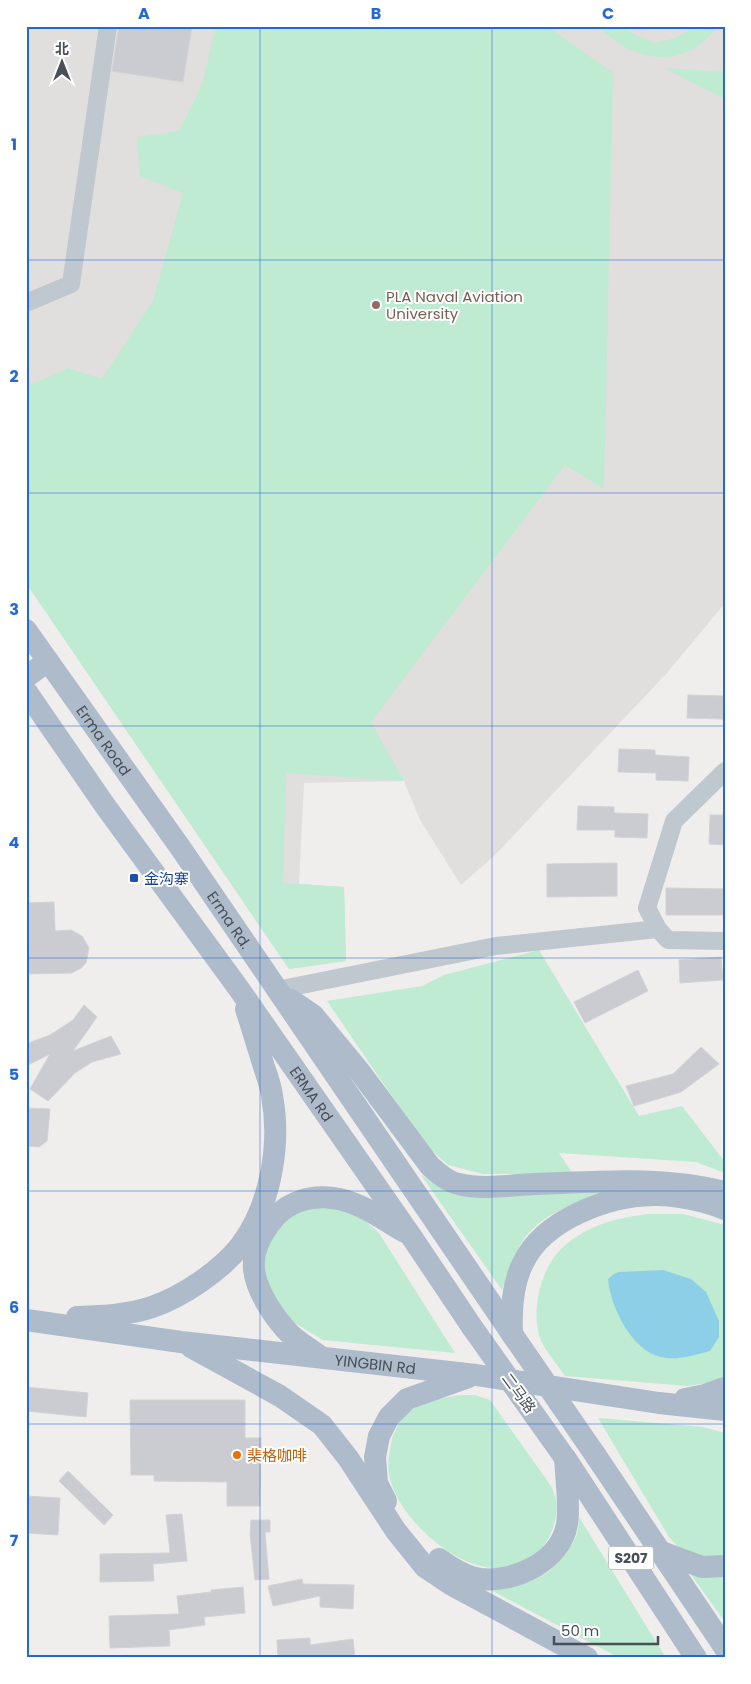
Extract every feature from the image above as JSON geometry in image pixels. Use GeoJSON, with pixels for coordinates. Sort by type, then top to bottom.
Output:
{"type":"FeatureCollection","features":[{"type":"Feature","properties":{"kind":"main road"},"geometry":{"type":"LineString","coordinates":[[26,630],[48,661],[26,678]]}},
{"type":"Feature","properties":{"kind":"main road","name":"Erma Rd."},"geometry":{"type":"LineString","coordinates":[[48,661],[182,850],[277,990]]}},
{"type":"Feature","properties":{"kind":"main road"},"geometry":{"type":"LineString","coordinates":[[26,691],[106,807],[239,988],[272,1094],[275,1142],[271,1173],[265,1198],[242,1244],[223,1263],[199,1282],[181,1294],[152,1308],[112,1316],[27,1320]]}},
{"type":"Feature","properties":{"kind":"main road","name":"ERMA Rd"},"geometry":{"type":"LineString","coordinates":[[239,988],[472,1327]]}},
{"type":"Feature","properties":{"kind":"main road"},"geometry":{"type":"LineString","coordinates":[[277,990],[312,1015],[360,1072],[430,1166],[442,1177],[458,1184],[495,1186],[643,1180],[683,1183],[725,1192]]}},
{"type":"Feature","properties":{"kind":"main road","name":"ERMA Rd"},"geometry":{"type":"LineString","coordinates":[[277,990],[512,1334]]}},
{"type":"Feature","properties":{"kind":"main road"},"geometry":{"type":"LineString","coordinates":[[512,1334],[511,1311],[522,1263],[545,1234],[569,1218],[593,1206],[630,1197],[654,1195],[678,1197],[725,1209]]}},
{"type":"Feature","properties":{"kind":"main road"},"geometry":{"type":"LineString","coordinates":[[322,1357],[290,1335],[272,1312],[261,1293],[254,1268],[257,1246],[264,1229],[279,1213],[295,1202],[315,1197],[335,1198],[354,1203],[411,1236]]}},
{"type":"Feature","properties":{"kind":"main road","name":"YINGBIN Rd"},"geometry":{"type":"LineString","coordinates":[[27,1320],[181,1342],[476,1375],[659,1403],[694,1405],[725,1410]]}},
{"type":"Feature","properties":{"kind":"main road","name":"二马路"},"geometry":{"type":"LineString","coordinates":[[472,1327],[565,1458]]}},
{"type":"Feature","properties":{"kind":"main road","name":"二马路"},"geometry":{"type":"LineString","coordinates":[[512,1334],[659,1552]]}},
{"type":"Feature","properties":{"kind":"main road"},"geometry":{"type":"LineString","coordinates":[[181,1342],[280,1396],[322,1425],[348,1458],[396,1531],[425,1567],[452,1585],[587,1658]]}},
{"type":"Feature","properties":{"kind":"main road"},"geometry":{"type":"LineString","coordinates":[[476,1375],[407,1399],[388,1417],[379,1436],[375,1458],[377,1483],[390,1508],[410,1535],[446,1565],[480,1579],[514,1576],[533,1567],[550,1556],[560,1542],[567,1524],[565,1458]]}},
{"type":"Feature","properties":{"kind":"main road"},"geometry":{"type":"LineString","coordinates":[[659,1403],[706,1395],[725,1388]]}},
{"type":"Feature","properties":{"kind":"main road"},"geometry":{"type":"LineString","coordinates":[[694,1405],[725,1423]]}},
{"type":"Feature","properties":{"kind":"main road","name":"S207"},"geometry":{"type":"LineString","coordinates":[[565,1458],[696,1658]]}},
{"type":"Feature","properties":{"kind":"main road"},"geometry":{"type":"LineString","coordinates":[[659,1552],[702,1567],[725,1566]]}},
{"type":"Feature","properties":{"kind":"main road","name":"S207"},"geometry":{"type":"LineString","coordinates":[[659,1552],[725,1648]]}},
{"type":"Feature","properties":{"kind":"street"},"geometry":{"type":"LineString","coordinates":[[26,303],[71,284],[108,26]]}},
{"type":"Feature","properties":{"kind":"street"},"geometry":{"type":"LineString","coordinates":[[725,771],[674,821],[648,908],[658,929],[668,940],[725,941]]}},
{"type":"Feature","properties":{"kind":"street"},"geometry":{"type":"LineString","coordinates":[[277,990],[496,946],[658,929]]}},
{"type":"Feature","properties":{"kind":"shaded area","name":"PLA Naval Aviation University"},"geometry":{"type":"Polygon","coordinates":[[[26,26],[725,26],[725,603],[667,673],[494,856],[461,885],[420,820],[404,781],[304,783],[299,884],[344,887],[346,961],[289,969],[26,583],[26,26]]]}},
{"type":"Feature","properties":{"kind":"green space","name":"PLA Naval Aviation University"},"geometry":{"type":"Polygon","coordinates":[[[216,26],[547,26],[613,73],[604,489],[565,465],[371,722],[404,781],[286,773],[283,883],[344,887],[346,961],[289,969],[26,583],[26,387],[68,368],[102,379],[153,301],[183,193],[140,176],[137,137],[179,131],[202,85],[216,26]]]}},
{"type":"Feature","properties":{"kind":"green space"},"geometry":{"type":"Polygon","coordinates":[[[597,26],[624,26],[634,34],[654,43],[676,38],[695,26],[717,26],[709,36],[690,51],[668,57],[656,57],[627,49],[597,26]]]}},
{"type":"Feature","properties":{"kind":"green space"},"geometry":{"type":"Polygon","coordinates":[[[664,68],[725,72],[725,99],[664,68]]]}},
{"type":"Feature","properties":{"kind":"green space"},"geometry":{"type":"Polygon","coordinates":[[[539,950],[639,1116],[682,1106],[725,1162],[725,1173],[696,1162],[559,1153],[573,1174],[483,1174],[448,1165],[424,1143],[327,1001],[422,986],[444,975],[539,950]]]}},
{"type":"Feature","properties":{"kind":"green space"},"geometry":{"type":"Polygon","coordinates":[[[421,1175],[439,1185],[627,1187],[566,1208],[539,1223],[519,1247],[511,1263],[502,1290],[421,1175]]]}},
{"type":"Feature","properties":{"kind":"green space"},"geometry":{"type":"Polygon","coordinates":[[[321,1205],[356,1213],[379,1233],[455,1353],[323,1340],[288,1319],[268,1285],[264,1268],[266,1250],[274,1233],[289,1218],[301,1209],[321,1205]]]}},
{"type":"Feature","properties":{"kind":"green space"},"geometry":{"type":"Polygon","coordinates":[[[649,1214],[683,1214],[725,1225],[725,1377],[715,1382],[687,1386],[565,1376],[543,1345],[538,1330],[537,1305],[539,1292],[548,1267],[562,1248],[588,1230],[616,1220],[649,1214]]]}},
{"type":"Feature","properties":{"kind":"green space"},"geometry":{"type":"Polygon","coordinates":[[[460,1395],[475,1395],[490,1400],[551,1486],[555,1496],[557,1506],[555,1521],[550,1535],[542,1548],[522,1562],[504,1568],[476,1565],[459,1558],[443,1548],[413,1521],[393,1489],[388,1465],[389,1456],[392,1439],[402,1418],[413,1409],[426,1403],[460,1395]]]}},
{"type":"Feature","properties":{"kind":"green space"},"geometry":{"type":"Polygon","coordinates":[[[598,1418],[703,1427],[725,1433],[725,1555],[715,1557],[693,1556],[684,1552],[669,1537],[598,1418]]]}},
{"type":"Feature","properties":{"kind":"green space"},"geometry":{"type":"Polygon","coordinates":[[[579,1517],[666,1658],[620,1658],[481,1585],[508,1586],[528,1583],[541,1577],[564,1556],[573,1543],[578,1531],[579,1517]]]}},
{"type":"Feature","properties":{"kind":"green space"},"geometry":{"type":"Polygon","coordinates":[[[689,1572],[725,1575],[725,1622],[689,1572]]]}},
{"type":"Feature","properties":{"kind":"water"},"geometry":{"type":"Polygon","coordinates":[[[663,1270],[691,1279],[706,1292],[719,1321],[719,1337],[710,1351],[679,1358],[661,1357],[650,1353],[641,1346],[624,1326],[613,1302],[608,1279],[619,1272],[663,1270]]]}},
{"type":"Feature","properties":{"kind":"building"},"geometry":{"type":"Polygon","coordinates":[[[119,26],[192,26],[183,82],[112,71],[119,26]]]}},
{"type":"Feature","properties":{"kind":"building"},"geometry":{"type":"Polygon","coordinates":[[[688,695],[724,696],[724,719],[687,718],[688,695]]]}},
{"type":"Feature","properties":{"kind":"building"},"geometry":{"type":"Polygon","coordinates":[[[619,749],[655,750],[655,755],[689,757],[688,781],[656,780],[656,773],[618,772],[619,749]]]}},
{"type":"Feature","properties":{"kind":"building"},"geometry":{"type":"Polygon","coordinates":[[[578,806],[614,807],[614,813],[648,814],[647,838],[615,837],[615,830],[577,830],[578,806]]]}},
{"type":"Feature","properties":{"kind":"building"},"geometry":{"type":"Polygon","coordinates":[[[710,815],[725,815],[725,845],[709,844],[710,815]]]}},
{"type":"Feature","properties":{"kind":"building"},"geometry":{"type":"Polygon","coordinates":[[[617,863],[617,896],[547,897],[547,864],[617,863]]]}},
{"type":"Feature","properties":{"kind":"building"},"geometry":{"type":"Polygon","coordinates":[[[666,888],[725,889],[725,915],[666,915],[666,888]]]}},
{"type":"Feature","properties":{"kind":"building"},"geometry":{"type":"Polygon","coordinates":[[[54,902],[55,931],[71,930],[82,936],[89,948],[86,963],[72,973],[26,974],[26,903],[54,902]]]}},
{"type":"Feature","properties":{"kind":"building"},"geometry":{"type":"Polygon","coordinates":[[[721,957],[723,980],[680,983],[679,960],[721,957]]]}},
{"type":"Feature","properties":{"kind":"building"},"geometry":{"type":"Polygon","coordinates":[[[638,970],[648,991],[585,1023],[574,1002],[638,970]]]}},
{"type":"Feature","properties":{"kind":"building"},"geometry":{"type":"Polygon","coordinates":[[[84,1005],[97,1017],[73,1051],[111,1036],[121,1054],[92,1062],[75,1073],[48,1101],[30,1089],[50,1054],[26,1066],[26,1044],[50,1035],[73,1020],[84,1005]]]}},
{"type":"Feature","properties":{"kind":"building"},"geometry":{"type":"Polygon","coordinates":[[[701,1047],[719,1064],[681,1092],[634,1106],[626,1086],[673,1074],[701,1047]]]}},
{"type":"Feature","properties":{"kind":"building"},"geometry":{"type":"Polygon","coordinates":[[[26,1108],[50,1109],[47,1141],[39,1147],[26,1146],[26,1108]]]}},
{"type":"Feature","properties":{"kind":"building"},"geometry":{"type":"Polygon","coordinates":[[[26,1387],[88,1393],[86,1417],[26,1411],[26,1387]]]}},
{"type":"Feature","properties":{"kind":"building"},"geometry":{"type":"Polygon","coordinates":[[[130,1400],[245,1400],[245,1438],[261,1438],[260,1506],[227,1506],[227,1482],[154,1481],[154,1475],[131,1475],[130,1400]]]}},
{"type":"Feature","properties":{"kind":"building"},"geometry":{"type":"Polygon","coordinates":[[[68,1471],[113,1515],[104,1525],[59,1481],[68,1471]]]}},
{"type":"Feature","properties":{"kind":"building"},"geometry":{"type":"Polygon","coordinates":[[[26,1496],[60,1498],[58,1535],[26,1533],[26,1496]]]}},
{"type":"Feature","properties":{"kind":"building"},"geometry":{"type":"Polygon","coordinates":[[[182,1514],[187,1561],[153,1564],[154,1581],[100,1582],[100,1554],[170,1553],[166,1515],[182,1514]]]}},
{"type":"Feature","properties":{"kind":"building"},"geometry":{"type":"Polygon","coordinates":[[[251,1520],[270,1520],[270,1532],[265,1532],[269,1579],[255,1580],[250,1534],[251,1520]]]}},
{"type":"Feature","properties":{"kind":"building"},"geometry":{"type":"Polygon","coordinates":[[[302,1579],[303,1584],[354,1585],[353,1609],[320,1607],[320,1596],[273,1606],[268,1586],[302,1579]]]}},
{"type":"Feature","properties":{"kind":"building"},"geometry":{"type":"Polygon","coordinates":[[[243,1587],[245,1613],[204,1617],[205,1625],[169,1630],[170,1646],[110,1648],[109,1616],[179,1614],[177,1596],[243,1587]]]}},
{"type":"Feature","properties":{"kind":"building"},"geometry":{"type":"Polygon","coordinates":[[[310,1638],[310,1645],[353,1639],[355,1658],[278,1658],[277,1640],[310,1638]]]}},
{"type":"Feature","properties":{"kind":"place","name":"PLA Naval Aviation University"},"geometry":{"type":"Point","coordinates":[376,305]}},
{"type":"Feature","properties":{"kind":"place","name":"金沟寨"},"geometry":{"type":"Point","coordinates":[134,878]}},
{"type":"Feature","properties":{"kind":"place","name":"棐格咖啡"},"geometry":{"type":"Point","coordinates":[237,1455]}}]}
